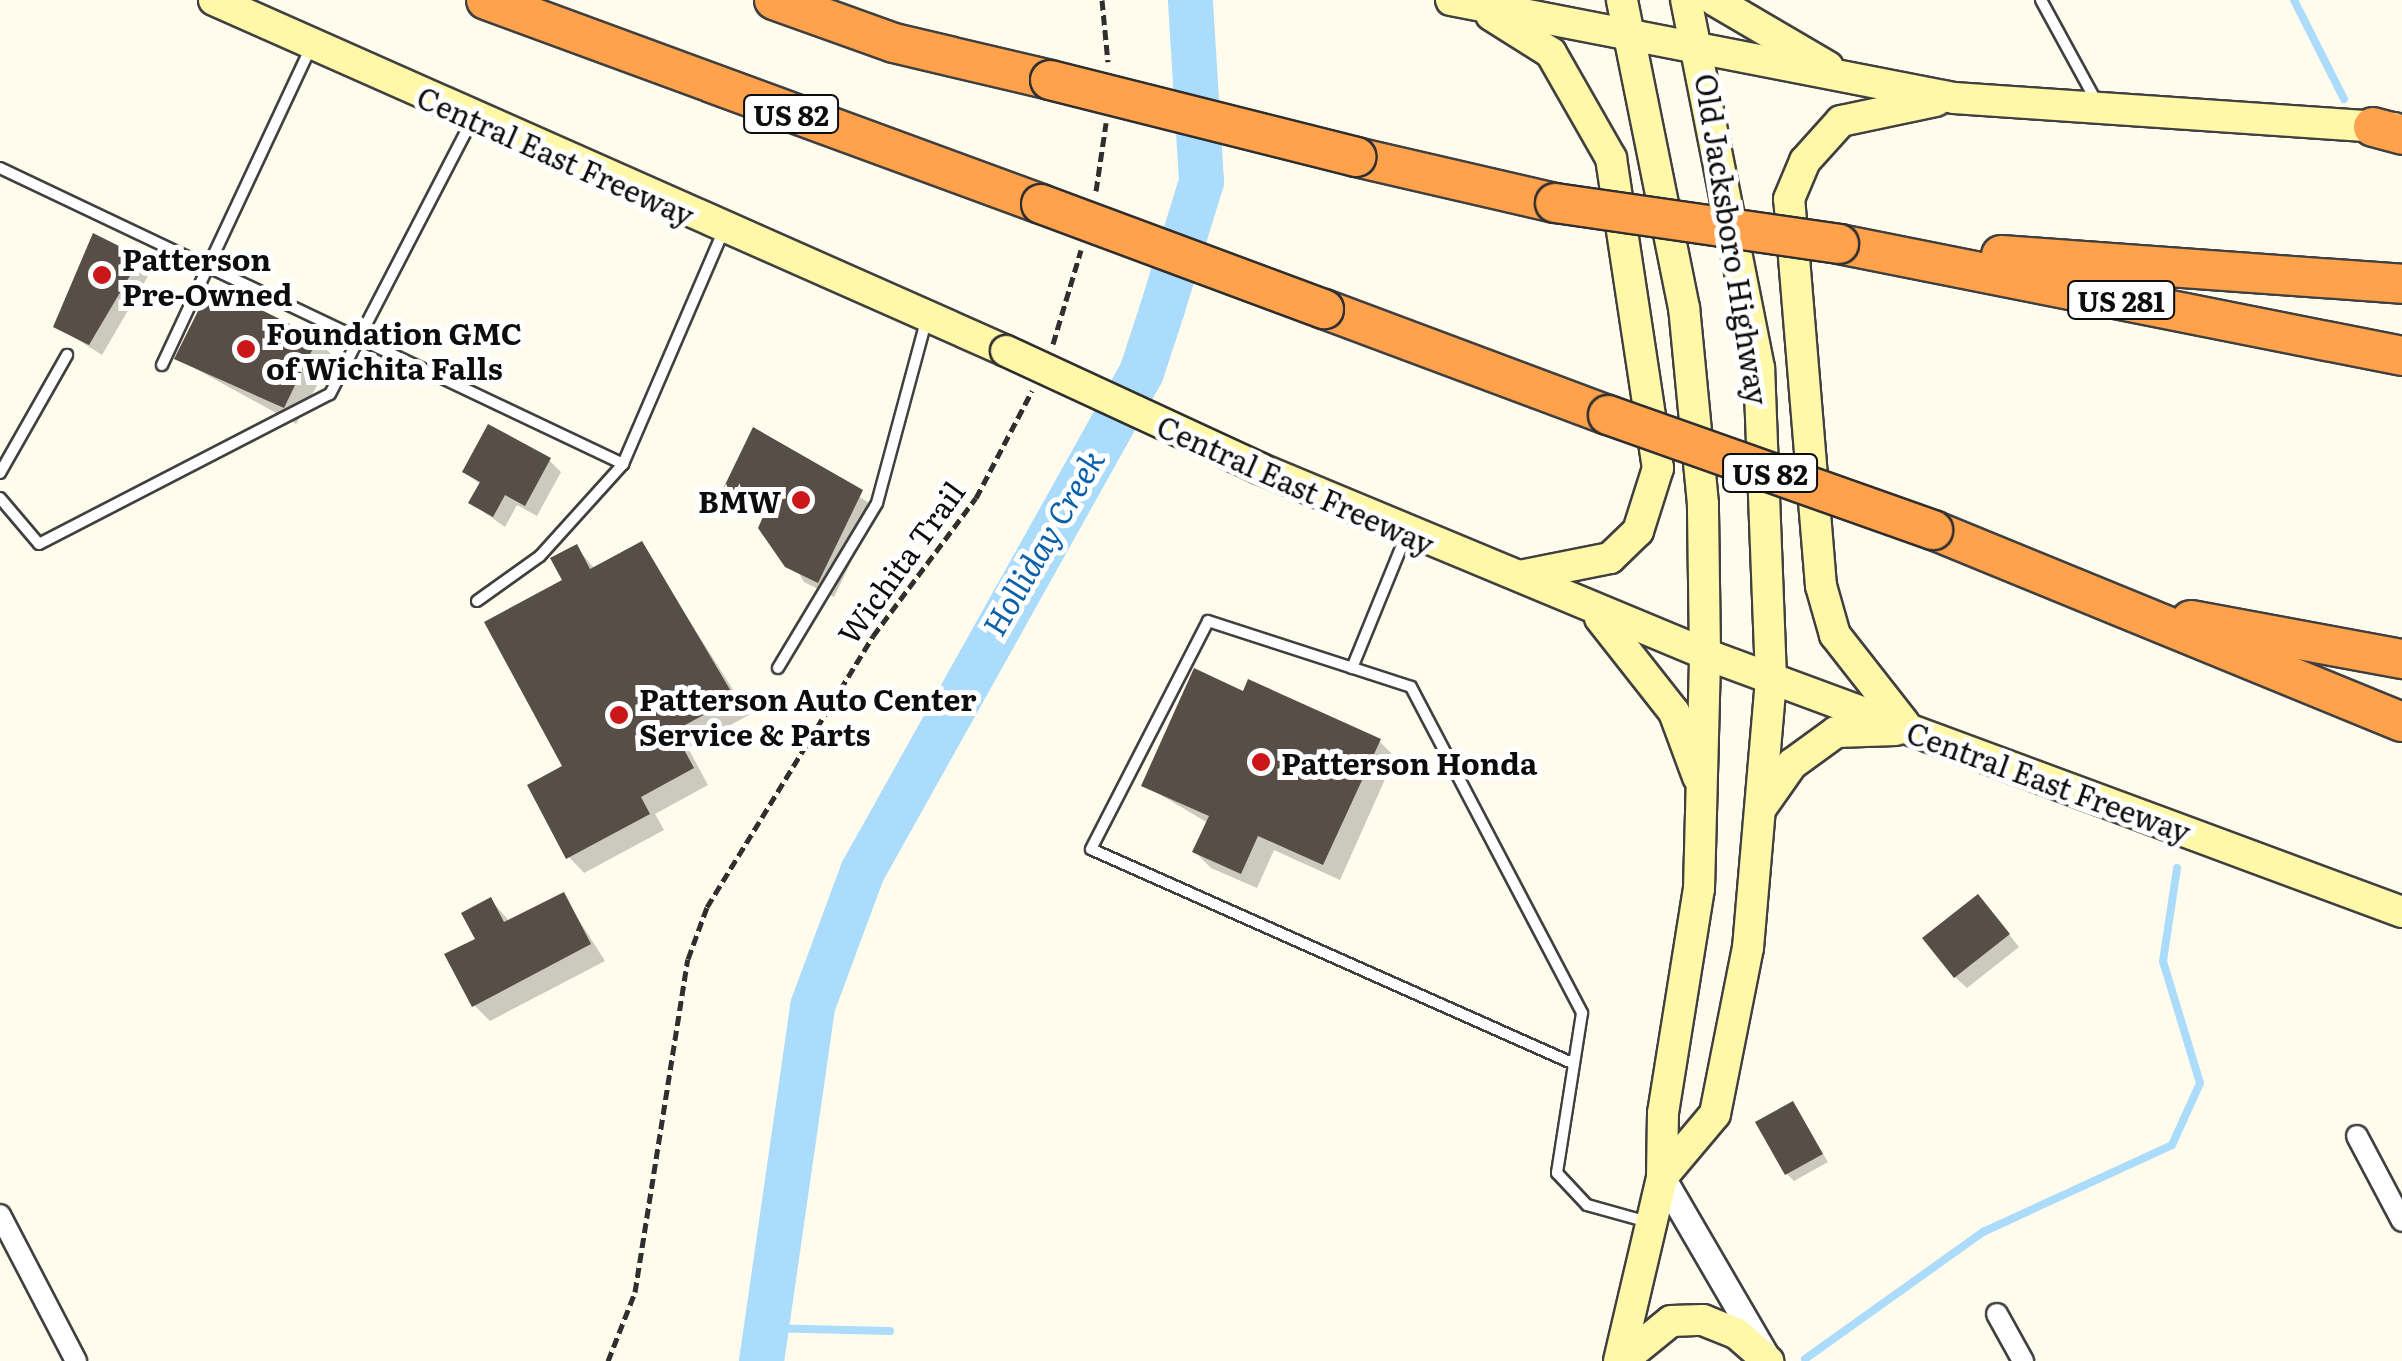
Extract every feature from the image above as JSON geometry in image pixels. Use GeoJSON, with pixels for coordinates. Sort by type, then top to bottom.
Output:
{"type":"FeatureCollection","features":[{"type":"Feature","properties":{"kind":"highway","name":"US 82"},"geometry":{"type":"LineString","coordinates":[[465,0],[1041,204],[1608,415],[1933,530],[2402,722]]}},
{"type":"Feature","properties":{"kind":"highway"},"geometry":{"type":"LineString","coordinates":[[486,0],[541,24]]}},
{"type":"Feature","properties":{"kind":"highway"},"geometry":{"type":"LineString","coordinates":[[774,0],[894,42],[1555,203],[1839,244],[2402,284]]}},
{"type":"Feature","properties":{"kind":"highway","name":"US 281"},"geometry":{"type":"LineString","coordinates":[[1839,244],[2402,356]]}},
{"type":"Feature","properties":{"kind":"highway"},"geometry":{"type":"LineString","coordinates":[[2110,605],[2402,659]]}},
{"type":"Feature","properties":{"kind":"main road","name":"Central East Freeway"},"geometry":{"type":"LineString","coordinates":[[214,0],[926,320],[1006,352],[1406,536],[1706,654],[2402,912]]}},
{"type":"Feature","properties":{"kind":"main road","name":"Old Jacksboro Highway"},"geometry":{"type":"LineString","coordinates":[[1621,1361],[1662,1177],[1703,792],[1706,654],[1704,504],[1684,308],[1622,0]]}},
{"type":"Feature","properties":{"kind":"main road","name":"Old Jacksboro Highway"},"geometry":{"type":"LineString","coordinates":[[1662,1177],[1716,1114],[1748,948],[1771,678],[1759,368],[1702,56],[1686,0]]}},
{"type":"Feature","properties":{"kind":"main road"},"geometry":{"type":"LineString","coordinates":[[1714,0],[1848,78]]}},
{"type":"Feature","properties":{"kind":"main road"},"geometry":{"type":"LineString","coordinates":[[1482,2],[1702,56],[1954,98],[2097,102],[2392,130]]}},
{"type":"Feature","properties":{"kind":"main road"},"geometry":{"type":"LineString","coordinates":[[1482,2],[1552,53],[1610,158],[1658,468],[1638,530],[1610,558],[1512,577]]}},
{"type":"Feature","properties":{"kind":"main road"},"geometry":{"type":"LineString","coordinates":[[1909,729],[1844,650],[1821,586],[1790,199],[1804,161],[1841,121],[1954,98]]}},
{"type":"Feature","properties":{"kind":"main road"},"geometry":{"type":"LineString","coordinates":[[1591,609],[1642,661],[1674,712],[1703,792]]}},
{"type":"Feature","properties":{"kind":"main road"},"geometry":{"type":"LineString","coordinates":[[1761,808],[1792,764],[1836,732],[1909,729]]}},
{"type":"Feature","properties":{"kind":"main road"},"geometry":{"type":"LineString","coordinates":[[1621,1361],[1672,1321],[1702,1320],[1736,1332],[1768,1361]]}},
{"type":"Feature","properties":{"kind":"street"},"geometry":{"type":"LineString","coordinates":[[2357,1136],[2402,1222]]}},
{"type":"Feature","properties":{"kind":"street"},"geometry":{"type":"LineString","coordinates":[[1662,1177],[1768,1361]]}},
{"type":"Feature","properties":{"kind":"street"},"geometry":{"type":"LineString","coordinates":[[0,1216],[76,1361]]}},
{"type":"Feature","properties":{"kind":"street"},"geometry":{"type":"LineString","coordinates":[[1998,1314],[2023,1361]]}},
{"type":"Feature","properties":{"kind":"lane"},"geometry":{"type":"LineString","coordinates":[[2040,0],[2097,102]]}},
{"type":"Feature","properties":{"kind":"lane"},"geometry":{"type":"LineString","coordinates":[[162,365],[312,46]]}},
{"type":"Feature","properties":{"kind":"lane"},"geometry":{"type":"LineString","coordinates":[[0,498],[39,544],[330,394],[473,118]]}},
{"type":"Feature","properties":{"kind":"lane"},"geometry":{"type":"LineString","coordinates":[[0,168],[623,464]]}},
{"type":"Feature","properties":{"kind":"lane"},"geometry":{"type":"LineString","coordinates":[[477,601],[540,556],[623,464],[724,230]]}},
{"type":"Feature","properties":{"kind":"lane"},"geometry":{"type":"LineString","coordinates":[[778,668],[878,503],[926,320]]}},
{"type":"Feature","properties":{"kind":"lane"},"geometry":{"type":"LineString","coordinates":[[0,473],[67,355]]}},
{"type":"Feature","properties":{"kind":"lane"},"geometry":{"type":"LineString","coordinates":[[1352,668],[1406,536]]}},
{"type":"Feature","properties":{"kind":"lane"},"geometry":{"type":"LineString","coordinates":[[1572,1063],[1091,849],[1208,621],[1410,688],[1582,1013],[1557,1174],[1587,1205],[1654,1224]]}},
{"type":"Feature","properties":{"kind":"path"},"geometry":{"type":"LineString","coordinates":[[1102,0],[1108,68]]}},
{"type":"Feature","properties":{"kind":"path"},"geometry":{"type":"LineString","coordinates":[[1094,196],[1106,105]]}},
{"type":"Feature","properties":{"kind":"path"},"geometry":{"type":"LineString","coordinates":[[1047,357],[1085,232]]}},
{"type":"Feature","properties":{"kind":"path","name":"Wichita Trail"},"geometry":{"type":"LineString","coordinates":[[608,1361],[635,1292],[688,959],[708,907],[863,652],[976,498],[1039,374]]}},
{"type":"Feature","properties":{"kind":"building","name":"Patterson Pre-Owned"},"geometry":{"type":"Polygon","coordinates":[[[93,233],[141,257],[89,345],[53,327],[93,233]]]}},
{"type":"Feature","properties":{"kind":"building","name":"Foundation GMC of Wichita Falls"},"geometry":{"type":"Polygon","coordinates":[[[211,285],[318,338],[284,408],[174,359],[211,285]]]}},
{"type":"Feature","properties":{"kind":"building"},"geometry":{"type":"Polygon","coordinates":[[[488,424],[551,458],[525,506],[505,495],[493,517],[468,503],[480,482],[462,472],[488,424]]]}},
{"type":"Feature","properties":{"kind":"building","name":"BMW"},"geometry":{"type":"Polygon","coordinates":[[[753,427],[863,490],[818,583],[785,567],[758,528],[766,510],[723,489],[753,427]]]}},
{"type":"Feature","properties":{"kind":"building","name":"Patterson Auto Center Service & Parts"},"geometry":{"type":"Polygon","coordinates":[[[642,541],[735,698],[674,731],[694,768],[641,797],[650,814],[566,859],[527,785],[562,766],[484,622],[562,580],[550,558],[577,544],[590,569],[642,541]]]}},
{"type":"Feature","properties":{"kind":"building","name":"Patterson Honda"},"geometry":{"type":"Polygon","coordinates":[[[1194,668],[1243,691],[1248,679],[1381,739],[1323,865],[1258,836],[1241,874],[1192,852],[1209,816],[1141,786],[1194,668]]]}},
{"type":"Feature","properties":{"kind":"building"},"geometry":{"type":"Polygon","coordinates":[[[564,892],[591,944],[472,1007],[444,954],[475,939],[461,913],[491,897],[504,922],[564,892]]]}},
{"type":"Feature","properties":{"kind":"building"},"geometry":{"type":"Polygon","coordinates":[[[1978,894],[2010,934],[1954,978],[1922,938],[1978,894]]]}},
{"type":"Feature","properties":{"kind":"building"},"geometry":{"type":"Polygon","coordinates":[[[1793,1101],[1823,1154],[1785,1175],[1755,1122],[1793,1101]]]}},
{"type":"Feature","properties":{"kind":"waterway","name":"Holliday Creek"},"geometry":{"type":"LineString","coordinates":[[761,1361],[812,1006],[862,871],[1141,372],[1162,308],[1201,181],[1190,0]]}},
{"type":"Feature","properties":{"kind":"waterway"},"geometry":{"type":"LineString","coordinates":[[2294,0],[2344,99]]}},
{"type":"Feature","properties":{"kind":"waterway"},"geometry":{"type":"LineString","coordinates":[[1805,1359],[1983,1232],[2172,1145],[2200,1083],[2163,961],[2177,868]]}},
{"type":"Feature","properties":{"kind":"waterway"},"geometry":{"type":"LineString","coordinates":[[765,1328],[890,1331]]}},
{"type":"Feature","properties":{"kind":"place","name":"Patterson Pre-Owned"},"geometry":{"type":"Point","coordinates":[102,275]}},
{"type":"Feature","properties":{"kind":"place","name":"Foundation GMC of Wichita Falls"},"geometry":{"type":"Point","coordinates":[246,349]}},
{"type":"Feature","properties":{"kind":"place","name":"BMW"},"geometry":{"type":"Point","coordinates":[801,500]}},
{"type":"Feature","properties":{"kind":"place","name":"Patterson Auto Center Service & Parts"},"geometry":{"type":"Point","coordinates":[619,715]}},
{"type":"Feature","properties":{"kind":"place","name":"Patterson Honda"},"geometry":{"type":"Point","coordinates":[1261,762]}}]}
